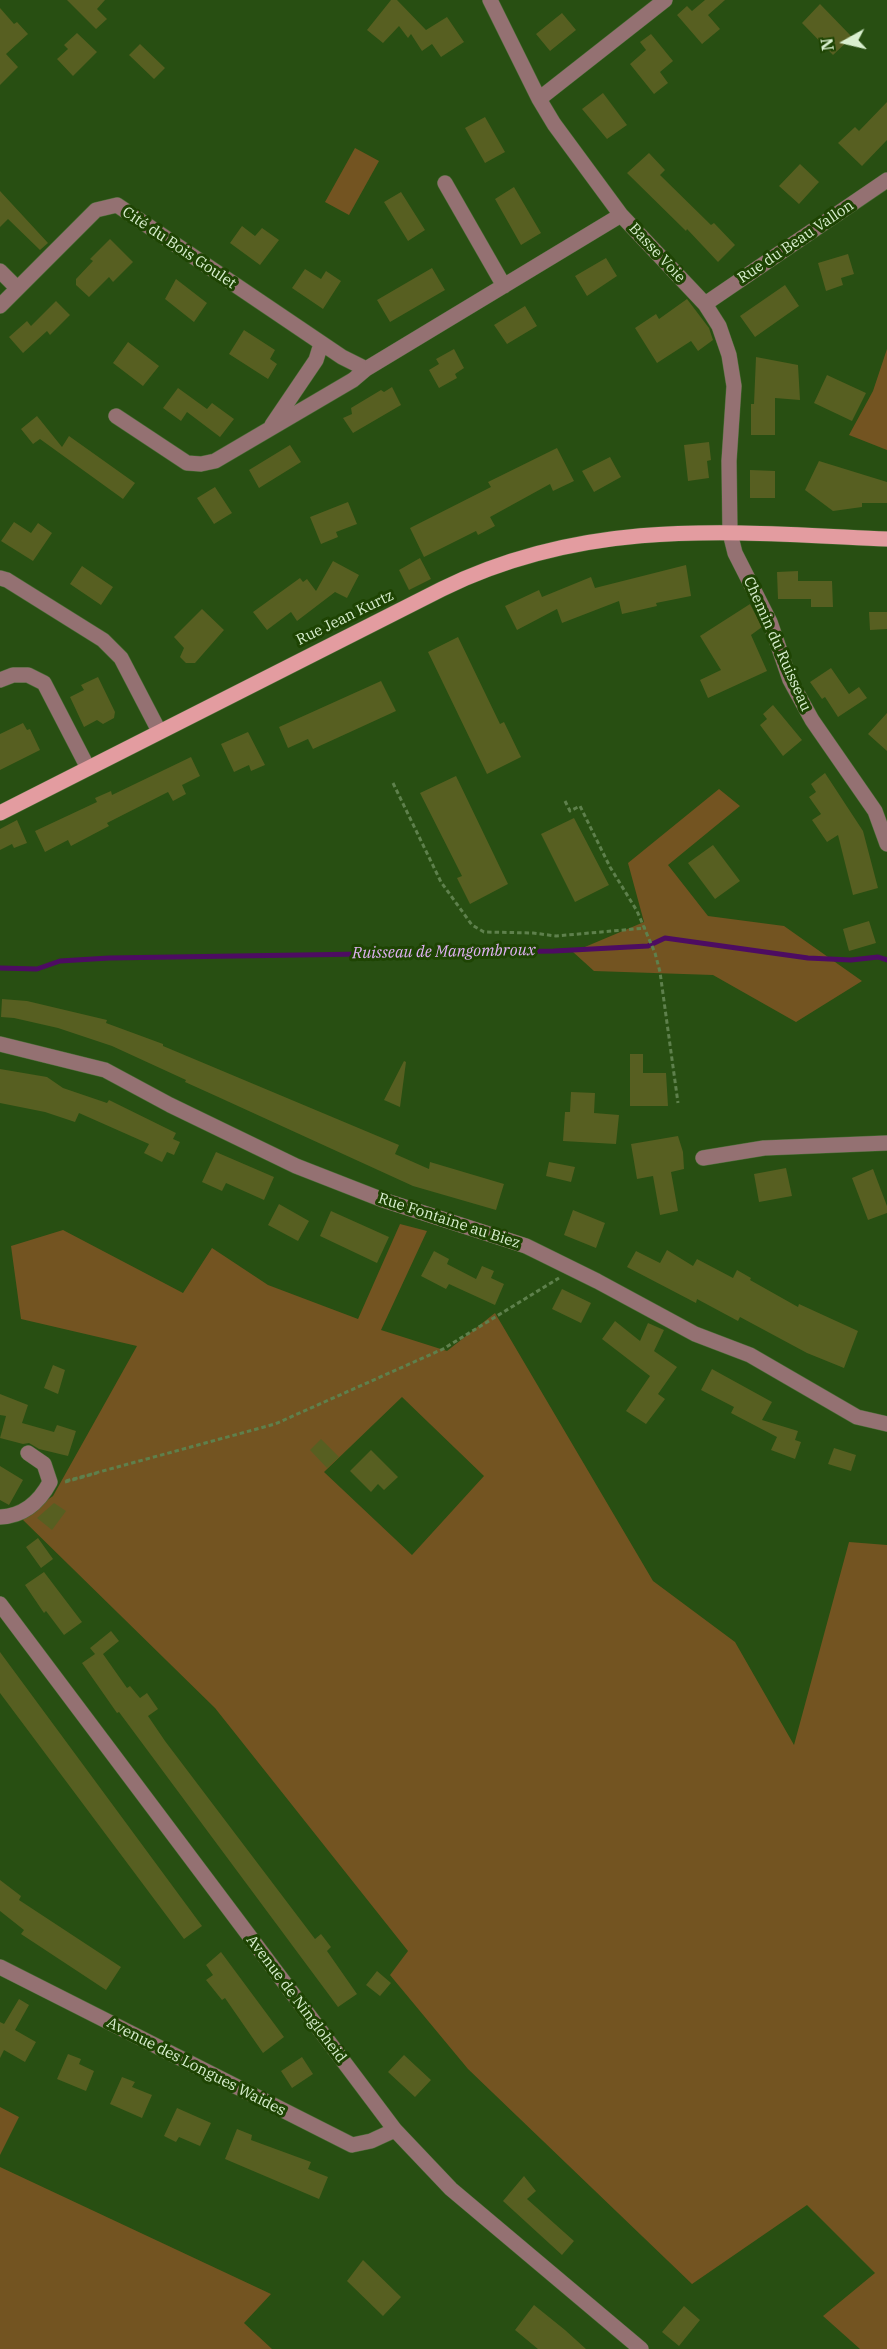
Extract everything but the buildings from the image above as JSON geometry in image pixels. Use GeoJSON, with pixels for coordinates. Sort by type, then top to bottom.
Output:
{"type":"FeatureCollection","features":[{"type":"Feature","properties":{"kind":"main road","name":"Rue Jean Kurtz"},"geometry":{"type":"LineString","coordinates":[[0,813],[462,580],[513,560],[558,547],[676,532],[887,539]]}},
{"type":"Feature","properties":{"kind":"street","name":"Basse Voie"},"geometry":{"type":"LineString","coordinates":[[490,0],[539,99],[554,124],[621,215],[705,304],[719,326],[729,355],[734,386],[729,461],[730,533]]}},
{"type":"Feature","properties":{"kind":"street"},"geometry":{"type":"LineString","coordinates":[[539,99],[666,0]]}},
{"type":"Feature","properties":{"kind":"street","name":"Rue du Beau Vallon"},"geometry":{"type":"LineString","coordinates":[[705,304],[887,180]]}},
{"type":"Feature","properties":{"kind":"street"},"geometry":{"type":"LineString","coordinates":[[445,183],[504,286]]}},
{"type":"Feature","properties":{"kind":"street","name":"Cité du Bois Goulet"},"geometry":{"type":"LineString","coordinates":[[0,306],[96,210],[117,205],[321,344],[366,369]]}},
{"type":"Feature","properties":{"kind":"street"},"geometry":{"type":"LineString","coordinates":[[116,416],[187,464],[215,461],[353,380],[366,369],[621,215]]}},
{"type":"Feature","properties":{"kind":"street"},"geometry":{"type":"LineString","coordinates":[[0,272],[17,288]]}},
{"type":"Feature","properties":{"kind":"street"},"geometry":{"type":"LineString","coordinates":[[270,429],[316,360],[321,344]]}},
{"type":"Feature","properties":{"kind":"street","name":"Chemin du Ruisseau"},"geometry":{"type":"LineString","coordinates":[[730,533],[735,553],[770,622],[790,680],[812,720],[875,811],[887,844]]}},
{"type":"Feature","properties":{"kind":"street"},"geometry":{"type":"LineString","coordinates":[[0,578],[7,580],[104,640],[121,658],[159,731]]}},
{"type":"Feature","properties":{"kind":"street"},"geometry":{"type":"LineString","coordinates":[[0,680],[13,675],[28,675],[44,683],[88,768]]}},
{"type":"Feature","properties":{"kind":"street","name":"Rue Fontaine au Biez"},"geometry":{"type":"LineString","coordinates":[[0,1044],[105,1070],[170,1105],[296,1166],[383,1200],[526,1246],[695,1335],[750,1355],[857,1418],[887,1424]]}},
{"type":"Feature","properties":{"kind":"street"},"geometry":{"type":"LineString","coordinates":[[703,1158],[764,1148],[887,1143]]}},
{"type":"Feature","properties":{"kind":"street"},"geometry":{"type":"LineString","coordinates":[[0,1516],[8,1516],[25,1510],[42,1498],[50,1482],[44,1464],[27,1453]]}},
{"type":"Feature","properties":{"kind":"street","name":"Avenue de Ningloheid"},"geometry":{"type":"LineString","coordinates":[[0,1604],[395,2130],[451,2189],[641,2349]]}},
{"type":"Feature","properties":{"kind":"street","name":"Avenue des Longues Waides"},"geometry":{"type":"LineString","coordinates":[[0,1967],[351,2145],[371,2141],[395,2130]]}},
{"type":"Feature","properties":{"kind":"path"},"geometry":{"type":"LineString","coordinates":[[393,783],[441,882],[472,925],[484,932],[556,936],[646,928]]}},
{"type":"Feature","properties":{"kind":"path"},"geometry":{"type":"LineString","coordinates":[[565,801],[570,811],[580,806],[610,867],[646,928],[660,972],[678,1103]]}},
{"type":"Feature","properties":{"kind":"path"},"geometry":{"type":"LineString","coordinates":[[48,1486],[275,1424],[442,1348],[573,1270]]}},
{"type":"Feature","properties":{"kind":"path"},"geometry":{"type":"LineString","coordinates":[[48,1486],[96,1473]]}},
{"type":"Feature","properties":{"kind":"shaded area"},"geometry":{"type":"Polygon","coordinates":[[[355,148],[379,161],[349,215],[325,202],[355,148]]]}},
{"type":"Feature","properties":{"kind":"shaded area"},"geometry":{"type":"Polygon","coordinates":[[[887,349],[887,450],[849,435],[873,391],[887,349]]]}},
{"type":"Feature","properties":{"kind":"shaded area"},"geometry":{"type":"Polygon","coordinates":[[[719,789],[740,806],[668,865],[708,916],[784,926],[862,981],[796,1022],[713,975],[594,971],[573,952],[644,922],[628,863],[719,789]]]}},
{"type":"Feature","properties":{"kind":"shaded area"},"geometry":{"type":"Polygon","coordinates":[[[400,1224],[427,1231],[381,1330],[447,1351],[495,1313],[653,1581],[735,1642],[794,1745],[849,1542],[887,1545],[887,2349],[860,2349],[823,2316],[875,2273],[807,2205],[692,2284],[468,2069],[390,1975],[408,1951],[215,1708],[21,1518],[53,1496],[137,1346],[21,1319],[11,1246],[63,1230],[183,1293],[212,1248],[268,1285],[358,1319],[400,1224]],[[402,1397],[324,1472],[412,1555],[484,1476],[402,1397]]]}},
{"type":"Feature","properties":{"kind":"shaded area"},"geometry":{"type":"Polygon","coordinates":[[[0,2107],[19,2117],[0,2155],[0,2107]]]}},
{"type":"Feature","properties":{"kind":"shaded area"},"geometry":{"type":"Polygon","coordinates":[[[0,2167],[271,2294],[244,2323],[272,2349],[0,2349],[0,2167]]]}},
{"type":"Feature","properties":{"kind":"waterway","name":"Ruisseau de Mangombroux"},"geometry":{"type":"LineString","coordinates":[[0,968],[37,969],[60,961],[109,958],[554,951],[648,946],[665,938],[808,958],[851,960],[878,957],[887,960]]}}]}
